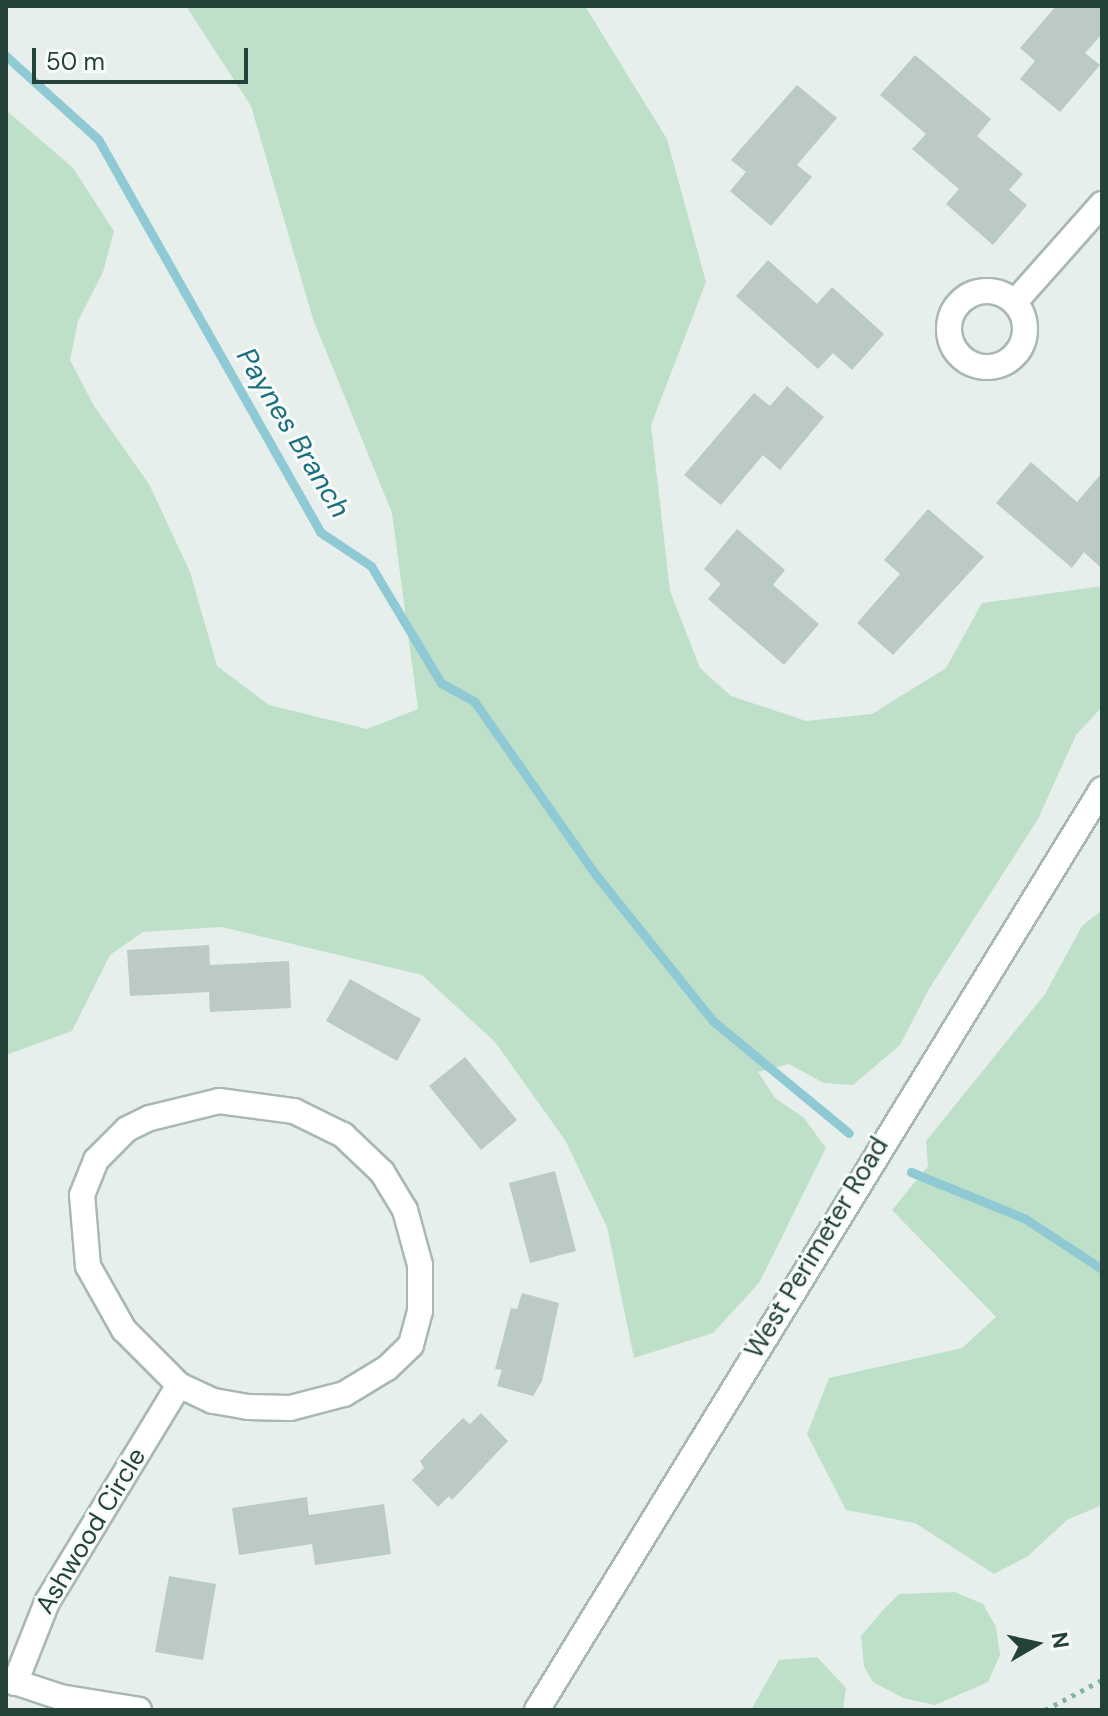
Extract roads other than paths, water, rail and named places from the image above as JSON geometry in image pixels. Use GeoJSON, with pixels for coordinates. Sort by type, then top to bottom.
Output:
{"type":"FeatureCollection","features":[{"type":"Feature","properties":{"kind":"street"},"geometry":{"type":"LineString","coordinates":[[1015,302],[1102,204]]}},
{"type":"Feature","properties":{"kind":"street","name":"West Perimeter Road"},"geometry":{"type":"LineString","coordinates":[[537,1710],[1102,789]]}},
{"type":"Feature","properties":{"kind":"street"},"geometry":{"type":"LineString","coordinates":[[219,1101],[294,1111],[343,1135],[382,1172],[405,1210],[420,1265],[420,1311],[411,1345],[387,1368],[344,1394],[290,1408],[213,1401],[179,1385],[124,1330],[88,1266],[82,1195],[96,1160],[127,1129],[150,1118],[219,1101]]}},
{"type":"Feature","properties":{"kind":"street","name":"Ashwood Circle"},"geometry":{"type":"LineString","coordinates":[[10,1681],[47,1602],[179,1385]]}},
{"type":"Feature","properties":{"kind":"street"},"geometry":{"type":"LineString","coordinates":[[10,1681],[139,1710]]}},
{"type":"Feature","properties":{"kind":"waterway","name":"Paynes Branch"},"geometry":{"type":"LineString","coordinates":[[6,56],[98,139],[320,532],[371,566],[441,683],[474,701],[596,875],[713,1021],[849,1133]]}},
{"type":"Feature","properties":{"kind":"waterway","name":"Paynes Branch"},"geometry":{"type":"LineString","coordinates":[[911,1172],[1024,1218],[1102,1269]]}}]}
